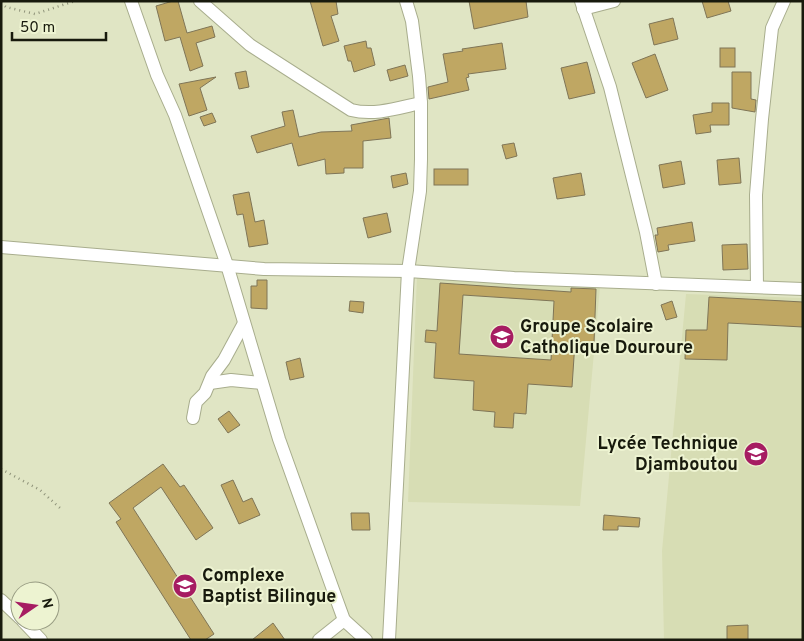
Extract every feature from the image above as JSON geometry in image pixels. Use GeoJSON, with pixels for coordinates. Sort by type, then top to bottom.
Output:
{"type":"FeatureCollection","features":[{"type":"Feature","properties":{"kind":"street"},"geometry":{"type":"LineString","coordinates":[[131,1],[157,75],[175,115],[227,266],[279,439],[344,620],[366,640]]}},
{"type":"Feature","properties":{"kind":"street"},"geometry":{"type":"LineString","coordinates":[[200,1],[250,45],[351,110],[362,113],[376,112],[421,103]]}},
{"type":"Feature","properties":{"kind":"street"},"geometry":{"type":"LineString","coordinates":[[389,640],[408,271],[420,191],[421,103],[412,21],[406,1]]}},
{"type":"Feature","properties":{"kind":"street"},"geometry":{"type":"LineString","coordinates":[[412,21],[414,1]]}},
{"type":"Feature","properties":{"kind":"street"},"geometry":{"type":"LineString","coordinates":[[614,1],[582,5],[610,87],[646,232],[656,284]]}},
{"type":"Feature","properties":{"kind":"street"},"geometry":{"type":"LineString","coordinates":[[757,287],[756,195],[762,119],[772,28],[784,1]]}},
{"type":"Feature","properties":{"kind":"street"},"geometry":{"type":"LineString","coordinates":[[1,247],[264,268],[408,271],[514,278],[803,289]]}},
{"type":"Feature","properties":{"kind":"street"},"geometry":{"type":"LineString","coordinates":[[193,418],[196,402],[205,393],[212,376],[224,360],[244,323]]}},
{"type":"Feature","properties":{"kind":"street"},"geometry":{"type":"LineString","coordinates":[[210,382],[216,383],[231,380],[262,382]]}},
{"type":"Feature","properties":{"kind":"street"},"geometry":{"type":"LineString","coordinates":[[1,600],[10,609]]}},
{"type":"Feature","properties":{"kind":"street"},"geometry":{"type":"LineString","coordinates":[[319,640],[344,620]]}},
{"type":"Feature","properties":{"kind":"path"},"geometry":{"type":"LineString","coordinates":[[1,3],[6,7],[35,14],[75,1]]}},
{"type":"Feature","properties":{"kind":"path"},"geometry":{"type":"LineString","coordinates":[[1,469],[40,490],[60,508]]}},
{"type":"Feature","properties":{"kind":"shaded area"},"geometry":{"type":"Polygon","coordinates":[[[417,275],[600,287],[580,506],[408,502],[417,275]]]}},
{"type":"Feature","properties":{"kind":"shaded area"},"geometry":{"type":"Polygon","coordinates":[[[686,294],[803,298],[803,640],[664,640],[662,551],[686,294]]]}},
{"type":"Feature","properties":{"kind":"building"},"geometry":{"type":"Polygon","coordinates":[[[178,1],[187,33],[212,26],[215,37],[196,43],[203,66],[190,71],[180,37],[165,41],[156,6],[178,1]]]}},
{"type":"Feature","properties":{"kind":"building"},"geometry":{"type":"Polygon","coordinates":[[[310,1],[336,1],[338,14],[331,16],[339,41],[323,46],[310,1]]]}},
{"type":"Feature","properties":{"kind":"building"},"geometry":{"type":"Polygon","coordinates":[[[469,1],[526,1],[528,17],[474,29],[469,1]]]}},
{"type":"Feature","properties":{"kind":"building"},"geometry":{"type":"Polygon","coordinates":[[[702,1],[728,1],[731,11],[707,18],[702,1]]]}},
{"type":"Feature","properties":{"kind":"building"},"geometry":{"type":"Polygon","coordinates":[[[673,18],[678,39],[654,45],[649,24],[673,18]]]}},
{"type":"Feature","properties":{"kind":"building"},"geometry":{"type":"Polygon","coordinates":[[[366,41],[367,48],[371,48],[375,65],[354,72],[351,61],[348,61],[344,46],[366,41]]]}},
{"type":"Feature","properties":{"kind":"building"},"geometry":{"type":"Polygon","coordinates":[[[502,43],[506,69],[468,74],[469,77],[466,78],[469,90],[429,99],[428,87],[448,82],[443,54],[502,43]]]}},
{"type":"Feature","properties":{"kind":"building"},"geometry":{"type":"Polygon","coordinates":[[[720,48],[735,48],[735,67],[720,67],[720,48]]]}},
{"type":"Feature","properties":{"kind":"building"},"geometry":{"type":"Polygon","coordinates":[[[655,54],[668,90],[646,98],[632,63],[655,54]]]}},
{"type":"Feature","properties":{"kind":"building"},"geometry":{"type":"Polygon","coordinates":[[[587,62],[595,93],[569,99],[561,68],[587,62]]]}},
{"type":"Feature","properties":{"kind":"building"},"geometry":{"type":"Polygon","coordinates":[[[405,65],[408,76],[390,81],[387,70],[405,65]]]}},
{"type":"Feature","properties":{"kind":"building"},"geometry":{"type":"Polygon","coordinates":[[[246,71],[249,87],[239,89],[235,73],[246,71]]]}},
{"type":"Feature","properties":{"kind":"building"},"geometry":{"type":"Polygon","coordinates":[[[732,72],[751,72],[751,99],[756,100],[755,112],[732,108],[732,72]]]}},
{"type":"Feature","properties":{"kind":"building"},"geometry":{"type":"Polygon","coordinates":[[[216,77],[200,88],[207,110],[189,116],[179,84],[216,77]]]}},
{"type":"Feature","properties":{"kind":"building"},"geometry":{"type":"Polygon","coordinates":[[[712,103],[729,103],[729,125],[710,125],[711,132],[696,134],[693,115],[712,112],[712,103]]]}},
{"type":"Feature","properties":{"kind":"building"},"geometry":{"type":"Polygon","coordinates":[[[293,110],[299,137],[321,132],[352,131],[351,125],[389,118],[391,138],[363,141],[363,168],[344,168],[344,173],[326,174],[325,159],[298,166],[292,143],[257,153],[251,136],[285,126],[282,112],[293,110]]]}},
{"type":"Feature","properties":{"kind":"building"},"geometry":{"type":"Polygon","coordinates":[[[212,113],[216,122],[204,126],[200,117],[212,113]]]}},
{"type":"Feature","properties":{"kind":"building"},"geometry":{"type":"Polygon","coordinates":[[[514,143],[517,156],[506,159],[502,145],[514,143]]]}},
{"type":"Feature","properties":{"kind":"building"},"geometry":{"type":"Polygon","coordinates":[[[739,158],[741,183],[719,185],[717,160],[739,158]]]}},
{"type":"Feature","properties":{"kind":"building"},"geometry":{"type":"Polygon","coordinates":[[[681,161],[685,184],[663,188],[659,165],[681,161]]]}},
{"type":"Feature","properties":{"kind":"building"},"geometry":{"type":"Polygon","coordinates":[[[434,169],[468,169],[468,185],[434,185],[434,169]]]}},
{"type":"Feature","properties":{"kind":"building"},"geometry":{"type":"Polygon","coordinates":[[[406,173],[408,184],[393,188],[391,176],[406,173]]]}},
{"type":"Feature","properties":{"kind":"building"},"geometry":{"type":"Polygon","coordinates":[[[581,173],[585,195],[557,199],[553,178],[581,173]]]}},
{"type":"Feature","properties":{"kind":"building"},"geometry":{"type":"Polygon","coordinates":[[[249,192],[255,222],[264,220],[268,244],[249,247],[243,214],[237,215],[233,195],[249,192]]]}},
{"type":"Feature","properties":{"kind":"building"},"geometry":{"type":"Polygon","coordinates":[[[387,213],[391,232],[368,238],[363,218],[387,213]]]}},
{"type":"Feature","properties":{"kind":"building"},"geometry":{"type":"Polygon","coordinates":[[[692,222],[695,241],[668,245],[669,250],[658,252],[655,235],[658,235],[657,228],[692,222]]]}},
{"type":"Feature","properties":{"kind":"building"},"geometry":{"type":"Polygon","coordinates":[[[747,244],[748,269],[723,270],[722,245],[747,244]]]}},
{"type":"Feature","properties":{"kind":"building"},"geometry":{"type":"Polygon","coordinates":[[[257,280],[267,280],[267,309],[251,308],[251,286],[257,286],[257,280]]]}},
{"type":"Feature","properties":{"kind":"building"},"geometry":{"type":"Polygon","coordinates":[[[440,283],[571,292],[571,288],[596,289],[594,343],[575,342],[572,387],[528,384],[526,414],[514,413],[513,428],[494,427],[495,412],[473,410],[474,381],[434,378],[436,343],[425,342],[426,330],[437,331],[440,283]],[[463,295],[459,354],[551,360],[554,301],[463,295]]]}},
{"type":"Feature","properties":{"kind":"building"},"geometry":{"type":"Polygon","coordinates":[[[709,297],[803,302],[803,327],[728,323],[727,360],[685,359],[686,330],[707,330],[709,297]]]}},
{"type":"Feature","properties":{"kind":"building"},"geometry":{"type":"Polygon","coordinates":[[[350,301],[364,302],[363,313],[349,311],[350,301]]]}},
{"type":"Feature","properties":{"kind":"building"},"geometry":{"type":"Polygon","coordinates":[[[672,301],[677,317],[666,320],[661,305],[672,301]]]}},
{"type":"Feature","properties":{"kind":"building"},"geometry":{"type":"Polygon","coordinates":[[[300,358],[304,377],[290,380],[286,362],[300,358]]]}},
{"type":"Feature","properties":{"kind":"building"},"geometry":{"type":"Polygon","coordinates":[[[229,411],[240,425],[228,433],[218,419],[229,411]]]}},
{"type":"Feature","properties":{"kind":"building"},"geometry":{"type":"Polygon","coordinates":[[[163,464],[180,487],[184,485],[213,528],[196,540],[161,487],[133,508],[214,634],[205,640],[191,640],[116,522],[121,519],[109,503],[163,464]]]}},
{"type":"Feature","properties":{"kind":"building"},"geometry":{"type":"Polygon","coordinates":[[[233,480],[243,502],[252,498],[260,515],[239,524],[221,485],[233,480]]]}},
{"type":"Feature","properties":{"kind":"building"},"geometry":{"type":"Polygon","coordinates":[[[351,513],[369,513],[370,530],[352,530],[351,513]]]}},
{"type":"Feature","properties":{"kind":"building"},"geometry":{"type":"Polygon","coordinates":[[[604,515],[640,518],[639,527],[618,526],[618,530],[603,530],[604,515]]]}},
{"type":"Feature","properties":{"kind":"building"},"geometry":{"type":"Polygon","coordinates":[[[273,623],[285,640],[252,640],[273,623]]]}},
{"type":"Feature","properties":{"kind":"building"},"geometry":{"type":"Polygon","coordinates":[[[748,625],[748,640],[727,640],[727,626],[748,625]]]}},
{"type":"Feature","properties":{"kind":"place","name":"Groupe Scolaire Catholique Douroure"},"geometry":{"type":"Point","coordinates":[502,337]}},
{"type":"Feature","properties":{"kind":"place","name":"Lycée Technique Djamboutou"},"geometry":{"type":"Point","coordinates":[756,454]}},
{"type":"Feature","properties":{"kind":"place","name":"Complexe Baptist Bilingue"},"geometry":{"type":"Point","coordinates":[185,586]}}]}
